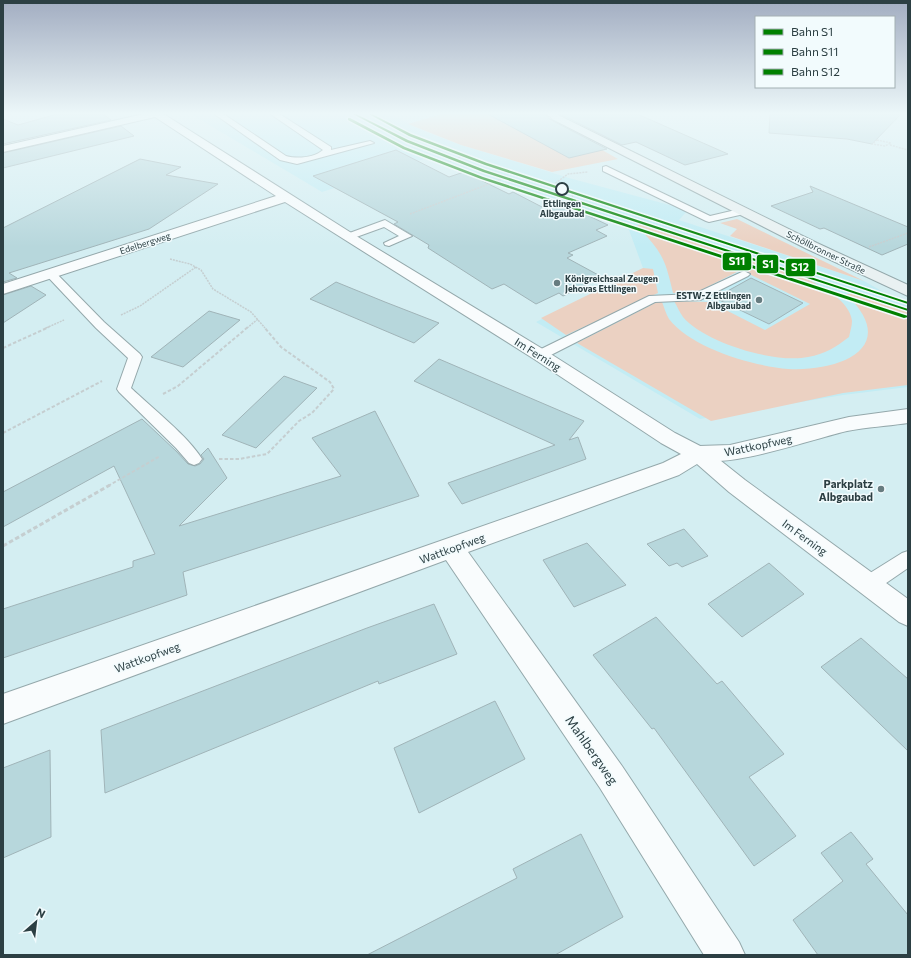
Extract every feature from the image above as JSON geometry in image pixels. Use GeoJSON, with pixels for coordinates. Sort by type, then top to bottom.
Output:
{"type":"FeatureCollection","features":[{"type":"Feature","properties":{"kind":"main road","name":"Schöllbronner Straße"},"geometry":{"type":"LineString","coordinates":[[637,158],[838,259],[907,289]]}},
{"type":"Feature","properties":{"kind":"street","name":"Im Ferning"},"geometry":{"type":"LineString","coordinates":[[225,158],[348,238],[540,354],[668,438],[699,454],[737,486],[908,614]]}},
{"type":"Feature","properties":{"kind":"street","name":"Edelbergweg"},"geometry":{"type":"LineString","coordinates":[[3,289],[287,197]]}},
{"type":"Feature","properties":{"kind":"street","name":"Wattkopfweg"},"geometry":{"type":"LineString","coordinates":[[3,709],[671,468],[699,454],[730,453],[849,424],[908,416]]}},
{"type":"Feature","properties":{"kind":"street","name":"Mahlbergweg"},"geometry":{"type":"LineString","coordinates":[[451,548],[611,777],[726,955]]}},
{"type":"Feature","properties":{"kind":"lane"},"geometry":{"type":"LineString","coordinates":[[283,158],[296,161],[313,158]]}},
{"type":"Feature","properties":{"kind":"lane"},"geometry":{"type":"LineString","coordinates":[[606,169],[709,219],[744,211]]}},
{"type":"Feature","properties":{"kind":"lane"},"geometry":{"type":"LineString","coordinates":[[348,238],[385,223],[406,236],[389,242]]}},
{"type":"Feature","properties":{"kind":"lane"},"geometry":{"type":"LineString","coordinates":[[50,273],[100,325],[135,357],[124,389],[181,444],[194,459]]}},
{"type":"Feature","properties":{"kind":"lane"},"geometry":{"type":"LineString","coordinates":[[540,354],[653,298],[696,298],[744,274]]}},
{"type":"Feature","properties":{"kind":"lane"},"geometry":{"type":"LineString","coordinates":[[869,584],[908,558]]}},
{"type":"Feature","properties":{"kind":"path"},"geometry":{"type":"LineString","coordinates":[[450,161],[459,158]]}},
{"type":"Feature","properties":{"kind":"path"},"geometry":{"type":"LineString","coordinates":[[553,185],[568,174],[606,169]]}},
{"type":"Feature","properties":{"kind":"path"},"geometry":{"type":"LineString","coordinates":[[385,223],[502,179]]}},
{"type":"Feature","properties":{"kind":"path"},"geometry":{"type":"LineString","coordinates":[[567,200],[578,192]]}},
{"type":"Feature","properties":{"kind":"path"},"geometry":{"type":"LineString","coordinates":[[885,241],[908,233]]}},
{"type":"Feature","properties":{"kind":"path"},"geometry":{"type":"LineString","coordinates":[[150,242],[168,258],[196,266],[205,274],[213,289],[251,312],[281,347],[330,382],[334,389],[312,413],[299,421],[267,454],[239,459],[194,459]]}},
{"type":"Feature","properties":{"kind":"path"},"geometry":{"type":"LineString","coordinates":[[100,325],[140,306],[196,266]]}},
{"type":"Feature","properties":{"kind":"path"},"geometry":{"type":"LineString","coordinates":[[3,348],[85,310]]}},
{"type":"Feature","properties":{"kind":"path"},"geometry":{"type":"LineString","coordinates":[[141,406],[178,386],[258,319]]}},
{"type":"Feature","properties":{"kind":"path"},"geometry":{"type":"LineString","coordinates":[[3,433],[104,380],[104,374],[135,357]]}},
{"type":"Feature","properties":{"kind":"path"},"geometry":{"type":"LineString","coordinates":[[3,546],[181,444]]}},
{"type":"Feature","properties":{"kind":"shaded area"},"geometry":{"type":"Polygon","coordinates":[[[264,158],[503,158],[569,178],[688,210],[679,220],[864,281],[908,306],[908,387],[843,395],[700,419],[536,322],[643,268],[629,230],[611,219],[427,158],[322,192],[264,158]]]}},
{"type":"Feature","properties":{"kind":"shaded area"},"geometry":{"type":"Polygon","coordinates":[[[504,158],[616,158],[618,159],[552,172],[504,158]]]}},
{"type":"Feature","properties":{"kind":"shaded area"},"geometry":{"type":"Polygon","coordinates":[[[737,219],[864,281],[730,236],[737,229],[720,223],[737,219]]]}},
{"type":"Feature","properties":{"kind":"shaded area"},"geometry":{"type":"Polygon","coordinates":[[[640,224],[813,282],[835,296],[846,307],[852,321],[849,337],[825,352],[814,356],[794,358],[760,354],[724,343],[707,335],[683,317],[674,301],[708,302],[765,330],[810,304],[741,270],[695,293],[673,293],[665,263],[657,249],[637,226],[640,224]]]}},
{"type":"Feature","properties":{"kind":"shaded area"},"geometry":{"type":"Polygon","coordinates":[[[643,268],[653,269],[658,293],[566,335],[541,318],[643,268]]]}},
{"type":"Feature","properties":{"kind":"shaded area"},"geometry":{"type":"Polygon","coordinates":[[[846,294],[853,294],[908,312],[908,385],[843,393],[711,421],[577,343],[659,301],[662,302],[669,319],[679,329],[692,339],[724,354],[758,364],[788,369],[807,369],[826,366],[844,361],[857,353],[866,342],[868,329],[862,313],[846,294]]]}},
{"type":"Feature","properties":{"kind":"building"},"geometry":{"type":"Polygon","coordinates":[[[3,158],[45,158],[3,168],[3,158]]]}},
{"type":"Feature","properties":{"kind":"building"},"geometry":{"type":"Polygon","coordinates":[[[371,158],[411,158],[449,177],[464,172],[509,194],[513,192],[542,207],[555,200],[608,225],[596,230],[607,236],[568,253],[573,255],[567,258],[602,277],[563,296],[559,293],[536,304],[504,284],[492,289],[428,248],[429,245],[394,224],[398,222],[313,176],[371,158]]]}},
{"type":"Feature","properties":{"kind":"building"},"geometry":{"type":"Polygon","coordinates":[[[669,158],[714,158],[685,165],[669,158]]]}},
{"type":"Feature","properties":{"kind":"building"},"geometry":{"type":"Polygon","coordinates":[[[140,159],[181,167],[166,175],[218,184],[149,229],[9,273],[17,278],[3,282],[3,228],[140,159]]]}},
{"type":"Feature","properties":{"kind":"building"},"geometry":{"type":"Polygon","coordinates":[[[810,186],[908,227],[908,244],[882,255],[824,228],[820,229],[771,206],[813,192],[810,186]]]}},
{"type":"Feature","properties":{"kind":"building","name":"ESTW-Z Ettlingen Albgaubad"},"geometry":{"type":"Polygon","coordinates":[[[751,278],[803,303],[769,324],[715,298],[751,278]]]}},
{"type":"Feature","properties":{"kind":"building"},"geometry":{"type":"Polygon","coordinates":[[[336,282],[439,323],[414,343],[310,299],[336,282]]]}},
{"type":"Feature","properties":{"kind":"building"},"geometry":{"type":"Polygon","coordinates":[[[31,286],[46,295],[3,323],[3,295],[31,286]]]}},
{"type":"Feature","properties":{"kind":"building"},"geometry":{"type":"Polygon","coordinates":[[[209,311],[240,320],[183,367],[151,357],[209,311]]]}},
{"type":"Feature","properties":{"kind":"building"},"geometry":{"type":"Polygon","coordinates":[[[439,359],[584,421],[569,440],[578,437],[586,459],[462,504],[448,483],[555,445],[414,381],[439,359]]]}},
{"type":"Feature","properties":{"kind":"building"},"geometry":{"type":"Polygon","coordinates":[[[284,376],[317,388],[256,448],[222,435],[284,376]]]}},
{"type":"Feature","properties":{"kind":"building"},"geometry":{"type":"Polygon","coordinates":[[[375,411],[419,496],[183,572],[187,595],[3,658],[3,609],[133,567],[133,561],[155,554],[114,466],[3,527],[3,492],[142,419],[188,464],[195,466],[200,464],[204,459],[201,455],[208,448],[227,478],[179,526],[341,476],[312,438],[375,411]]]}},
{"type":"Feature","properties":{"kind":"building"},"geometry":{"type":"Polygon","coordinates":[[[684,529],[708,556],[682,567],[677,563],[669,566],[647,544],[684,529]]]}},
{"type":"Feature","properties":{"kind":"building"},"geometry":{"type":"Polygon","coordinates":[[[587,543],[626,585],[574,607],[543,560],[587,543]]]}},
{"type":"Feature","properties":{"kind":"building"},"geometry":{"type":"Polygon","coordinates":[[[769,563],[804,594],[742,637],[708,604],[769,563]]]}},
{"type":"Feature","properties":{"kind":"building"},"geometry":{"type":"Polygon","coordinates":[[[434,604],[457,654],[379,684],[378,681],[105,793],[101,730],[367,628],[434,604]]]}},
{"type":"Feature","properties":{"kind":"building"},"geometry":{"type":"Polygon","coordinates":[[[656,617],[717,684],[722,681],[784,754],[749,777],[796,836],[754,866],[654,728],[652,729],[593,655],[656,617]]]}},
{"type":"Feature","properties":{"kind":"building"},"geometry":{"type":"Polygon","coordinates":[[[861,638],[908,679],[908,751],[821,667],[861,638]]]}},
{"type":"Feature","properties":{"kind":"building"},"geometry":{"type":"Polygon","coordinates":[[[495,701],[525,759],[419,813],[394,748],[495,701]]]}},
{"type":"Feature","properties":{"kind":"building"},"geometry":{"type":"Polygon","coordinates":[[[50,750],[51,837],[3,858],[3,768],[50,750]]]}},
{"type":"Feature","properties":{"kind":"building"},"geometry":{"type":"Polygon","coordinates":[[[851,832],[873,859],[866,864],[908,915],[908,955],[818,955],[793,920],[843,881],[821,853],[851,832]]]}},
{"type":"Feature","properties":{"kind":"building"},"geometry":{"type":"Polygon","coordinates":[[[581,834],[623,917],[555,955],[367,955],[517,878],[513,869],[581,834]]]}},
{"type":"Feature","properties":{"kind":"rail line","name":"S11"},"geometry":{"type":"LineString","coordinates":[[429,158],[482,178],[906,317]]}},
{"type":"Feature","properties":{"kind":"rail line","name":"S1"},"geometry":{"type":"LineString","coordinates":[[450,158],[484,171],[908,310]]}},
{"type":"Feature","properties":{"kind":"rail line","name":"S12"},"geometry":{"type":"LineString","coordinates":[[470,158],[908,303]]}},
{"type":"Feature","properties":{"kind":"place","name":"Ettlingen Albgaubad"},"geometry":{"type":"Point","coordinates":[562,189]}},
{"type":"Feature","properties":{"kind":"place","name":"Königreichsaal Zeugen Jehovas Ettlingen"},"geometry":{"type":"Point","coordinates":[557,283]}},
{"type":"Feature","properties":{"kind":"place","name":"ESTW-Z Ettlingen Albgaubad"},"geometry":{"type":"Point","coordinates":[759,300]}},
{"type":"Feature","properties":{"kind":"place","name":"Parkplatz Albgaubad"},"geometry":{"type":"Point","coordinates":[881,489]}}]}
